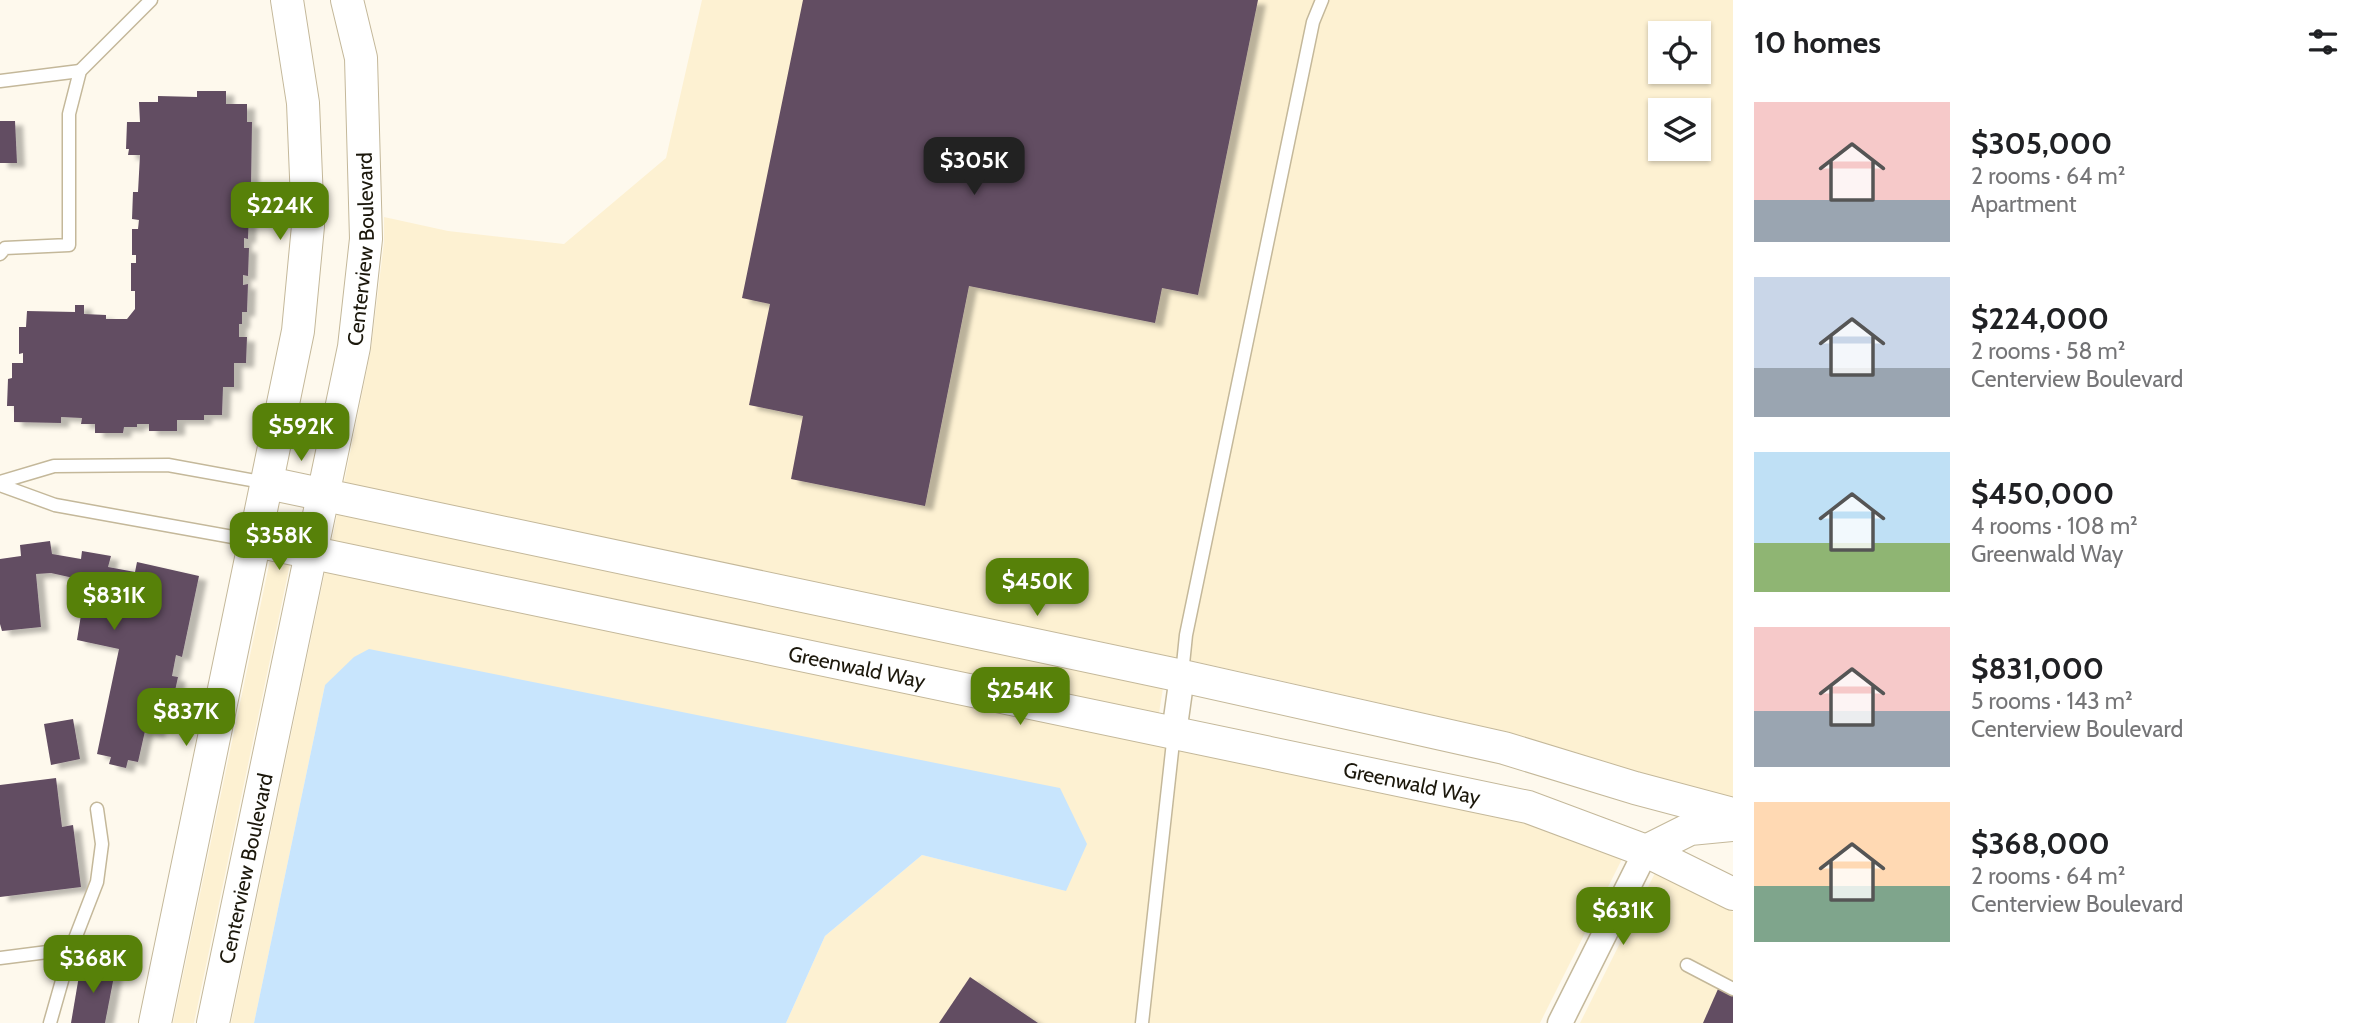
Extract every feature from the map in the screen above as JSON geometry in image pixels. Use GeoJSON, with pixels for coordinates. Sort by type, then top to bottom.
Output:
{"type":"FeatureCollection","features":[{"type":"Feature","properties":{"kind":"street"},"geometry":{"type":"LineString","coordinates":[[155,1023],[298,331],[308,226],[303,103],[287,0]]}},
{"type":"Feature","properties":{"kind":"street","name":"Centerview Boulevard"},"geometry":{"type":"LineString","coordinates":[[212,1023],[354,347],[366,239],[361,58],[347,0]]}},
{"type":"Feature","properties":{"kind":"street"},"geometry":{"type":"LineString","coordinates":[[268,483],[1182,676],[1504,748],[1635,788],[1733,814]]}},
{"type":"Feature","properties":{"kind":"street","name":"Greenwald Way"},"geometry":{"type":"LineString","coordinates":[[256,541],[1528,807],[1646,851],[1733,894]]}},
{"type":"Feature","properties":{"kind":"street"},"geometry":{"type":"LineString","coordinates":[[1174,733],[1182,676]]}},
{"type":"Feature","properties":{"kind":"street"},"geometry":{"type":"LineString","coordinates":[[1560,1023],[1646,851],[1690,829],[1733,825]]}},
{"type":"Feature","properties":{"kind":"lane"},"geometry":{"type":"LineString","coordinates":[[2,250],[69,245],[69,114],[80,71],[151,0]]}},
{"type":"Feature","properties":{"kind":"lane"},"geometry":{"type":"LineString","coordinates":[[1182,676],[1186,635],[1313,22],[1322,0]]}},
{"type":"Feature","properties":{"kind":"lane"},"geometry":{"type":"LineString","coordinates":[[0,81],[80,71]]}},
{"type":"Feature","properties":{"kind":"lane"},"geometry":{"type":"LineString","coordinates":[[0,484],[54,466],[168,465],[268,483]]}},
{"type":"Feature","properties":{"kind":"lane"},"geometry":{"type":"LineString","coordinates":[[0,484],[55,505],[256,541]]}},
{"type":"Feature","properties":{"kind":"lane"},"geometry":{"type":"LineString","coordinates":[[1142,1023],[1174,733]]}},
{"type":"Feature","properties":{"kind":"lane"},"geometry":{"type":"LineString","coordinates":[[50,1023],[71,949],[97,882],[102,844],[97,809]]}},
{"type":"Feature","properties":{"kind":"lane"},"geometry":{"type":"LineString","coordinates":[[0,958],[71,949]]}},
{"type":"Feature","properties":{"kind":"lane"},"geometry":{"type":"LineString","coordinates":[[1686,965],[1733,989]]}},
{"type":"Feature","properties":{"kind":"shaded area"},"geometry":{"type":"Polygon","coordinates":[[[702,0],[1733,0],[1733,798],[1639,773],[1508,732],[1202,663],[344,483],[371,349],[384,242],[384,217],[448,231],[564,244],[666,158],[702,0]]]}},
{"type":"Feature","properties":{"kind":"shaded area"},"geometry":{"type":"Polygon","coordinates":[[[337,514],[1163,688],[1159,713],[332,540],[337,514]]]}},
{"type":"Feature","properties":{"kind":"shaded area"},"geometry":{"type":"Polygon","coordinates":[[[270,560],[290,564],[194,1023],[173,1023],[270,560]]]}},
{"type":"Feature","properties":{"kind":"shaded area"},"geometry":{"type":"Polygon","coordinates":[[[325,571],[1523,822],[1622,859],[1540,1023],[786,1023],[825,936],[922,855],[1066,891],[325,685],[254,1023],[231,1023],[325,571]]]}},
{"type":"Feature","properties":{"kind":"shaded area"},"geometry":{"type":"Polygon","coordinates":[[[1655,873],[1733,912],[1733,1023],[1580,1023],[1655,873]]]}},
{"type":"Feature","properties":{"kind":"water"},"geometry":{"type":"Polygon","coordinates":[[[369,649],[1060,788],[1087,844],[1066,891],[922,855],[825,936],[786,1023],[254,1023],[325,685],[354,657],[369,649]]]}},
{"type":"Feature","properties":{"kind":"building"},"geometry":{"type":"Polygon","coordinates":[[[803,0],[1258,0],[1198,295],[1162,288],[1155,323],[969,286],[925,506],[791,479],[803,416],[749,405],[770,304],[742,298],[803,0]]]}},
{"type":"Feature","properties":{"kind":"building"},"geometry":{"type":"Polygon","coordinates":[[[197,91],[226,91],[226,104],[247,104],[247,122],[252,122],[251,188],[245,188],[244,211],[249,212],[248,239],[244,238],[244,248],[249,248],[248,276],[243,275],[243,285],[248,284],[247,312],[242,312],[242,324],[239,324],[239,337],[247,337],[246,363],[234,363],[234,387],[223,387],[222,415],[204,415],[204,420],[177,420],[177,431],[149,431],[149,424],[137,424],[137,427],[124,427],[123,433],[95,433],[95,424],[81,424],[82,418],[61,417],[61,423],[14,422],[14,406],[7,406],[8,379],[12,378],[12,363],[23,363],[23,353],[19,354],[19,327],[26,327],[27,311],[75,312],[75,305],[84,305],[84,314],[106,315],[106,319],[127,319],[135,309],[135,291],[131,291],[131,263],[136,263],[136,255],[132,255],[132,229],[138,229],[139,220],[132,219],[133,192],[138,192],[140,155],[128,155],[127,122],[140,122],[139,102],[158,102],[158,96],[197,97],[197,91]]]}},
{"type":"Feature","properties":{"kind":"building"},"geometry":{"type":"Polygon","coordinates":[[[0,121],[15,121],[17,163],[0,163],[0,121]]]}},
{"type":"Feature","properties":{"kind":"building"},"geometry":{"type":"Polygon","coordinates":[[[50,541],[52,554],[81,559],[82,551],[111,556],[108,567],[135,572],[137,562],[199,576],[182,657],[176,655],[172,676],[178,677],[167,728],[158,727],[157,733],[145,731],[138,762],[128,760],[126,768],[109,764],[111,757],[97,754],[119,649],[77,640],[81,615],[71,613],[78,579],[51,573],[36,574],[41,627],[2,631],[0,559],[21,556],[20,545],[50,541]]]}},
{"type":"Feature","properties":{"kind":"building"},"geometry":{"type":"Polygon","coordinates":[[[73,719],[80,759],[51,765],[44,724],[73,719]]]}},
{"type":"Feature","properties":{"kind":"building"},"geometry":{"type":"Polygon","coordinates":[[[56,778],[62,827],[73,825],[81,887],[0,897],[0,785],[56,778]]]}},
{"type":"Feature","properties":{"kind":"building"},"geometry":{"type":"Polygon","coordinates":[[[81,964],[115,971],[105,1023],[71,1023],[81,964]]]}},
{"type":"Feature","properties":{"kind":"building"},"geometry":{"type":"Polygon","coordinates":[[[970,977],[1038,1023],[939,1023],[970,977]]]}},
{"type":"Feature","properties":{"kind":"building"},"geometry":{"type":"Polygon","coordinates":[[[1718,989],[1733,996],[1733,1023],[1703,1023],[1718,989]]]}}]}
